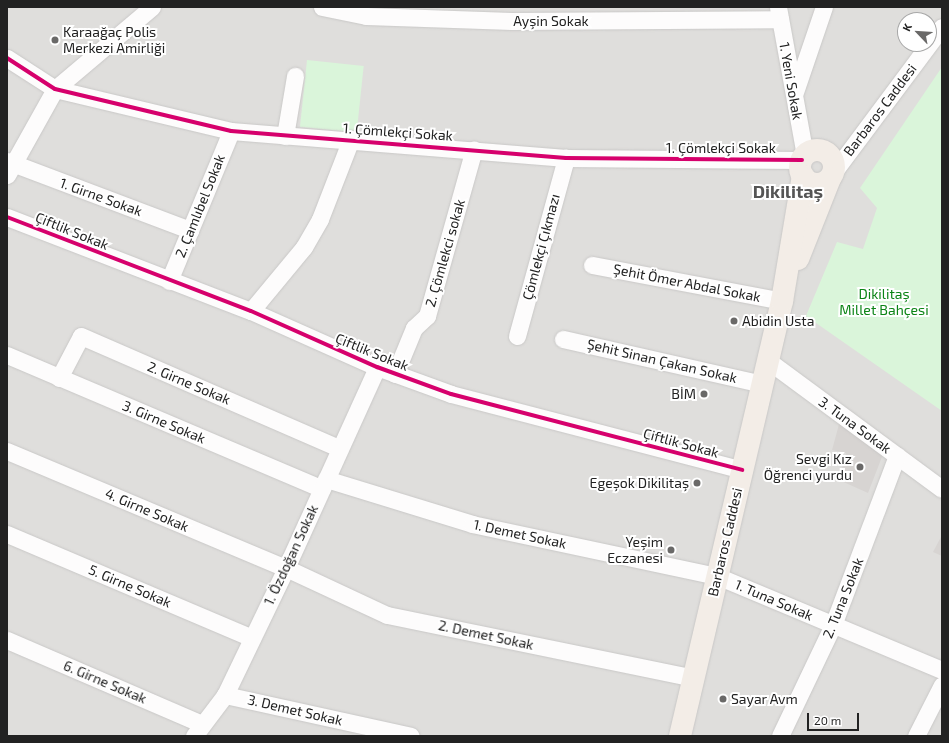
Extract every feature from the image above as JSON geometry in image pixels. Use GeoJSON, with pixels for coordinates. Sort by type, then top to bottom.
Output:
{"type":"FeatureCollection","features":[{"type":"Feature","properties":{"kind":"main road"},"geometry":{"type":"LineString","coordinates":[[817,149],[824,150],[834,160],[832,176],[782,301],[803,163],[817,149]]}},
{"type":"Feature","properties":{"kind":"main road"},"geometry":{"type":"LineString","coordinates":[[803,163],[816,184],[832,176]]}},
{"type":"Feature","properties":{"kind":"main road","name":"Barbaros Caddesi"},"geometry":{"type":"LineString","coordinates":[[680,736],[782,301]]}},
{"type":"Feature","properties":{"kind":"street"},"geometry":{"type":"LineString","coordinates":[[9,167],[55,89],[152,7]]}},
{"type":"Feature","properties":{"kind":"street","name":"Ayşin Sokak"},"geometry":{"type":"LineString","coordinates":[[322,7],[366,16],[504,21],[779,13]]}},
{"type":"Feature","properties":{"kind":"street"},"geometry":{"type":"LineString","coordinates":[[794,94],[824,7]]}},
{"type":"Feature","properties":{"kind":"street","name":"1. Yeni Sokak"},"geometry":{"type":"LineString","coordinates":[[779,13],[794,94],[803,163]]}},
{"type":"Feature","properties":{"kind":"street","name":"Barbaros Caddesi"},"geometry":{"type":"LineString","coordinates":[[832,176],[942,27]]}},
{"type":"Feature","properties":{"kind":"street","name":"1. Çömlekçi Sokak"},"geometry":{"type":"LineString","coordinates":[[7,58],[55,89],[230,131],[285,136],[351,139],[566,158],[803,163]]}},
{"type":"Feature","properties":{"kind":"street"},"geometry":{"type":"LineString","coordinates":[[285,136],[295,76]]}},
{"type":"Feature","properties":{"kind":"street","name":"2. Çamlıbel Sokak"},"geometry":{"type":"LineString","coordinates":[[169,281],[230,131]]}},
{"type":"Feature","properties":{"kind":"street"},"geometry":{"type":"LineString","coordinates":[[251,311],[304,247],[320,218],[351,139]]}},
{"type":"Feature","properties":{"kind":"street","name":"2. Çömlekci sokak"},"geometry":{"type":"LineString","coordinates":[[395,374],[414,328],[428,316],[474,149]]}},
{"type":"Feature","properties":{"kind":"street","name":"Çömlekçi Çıkmazı"},"geometry":{"type":"LineString","coordinates":[[517,336],[566,158]]}},
{"type":"Feature","properties":{"kind":"street","name":"1. Girne Sokak"},"geometry":{"type":"LineString","coordinates":[[9,167],[190,230]]}},
{"type":"Feature","properties":{"kind":"street","name":"Çiftlik Sokak"},"geometry":{"type":"LineString","coordinates":[[7,216],[169,281],[251,311],[376,367],[451,394],[742,470]]}},
{"type":"Feature","properties":{"kind":"street","name":"Şehit Ömer Abdal Sokak"},"geometry":{"type":"LineString","coordinates":[[592,265],[782,301]]}},
{"type":"Feature","properties":{"kind":"street","name":"2. Girne Sokak"},"geometry":{"type":"LineString","coordinates":[[60,378],[81,336],[340,448]]}},
{"type":"Feature","properties":{"kind":"street","name":"Şehit Sinan Çakan Sokak"},"geometry":{"type":"LineString","coordinates":[[563,339],[762,384]]}},
{"type":"Feature","properties":{"kind":"street","name":"3. Girne Sokak"},"geometry":{"type":"LineString","coordinates":[[7,355],[60,378],[324,484]]}},
{"type":"Feature","properties":{"kind":"street","name":"3. Tuna Sokak"},"geometry":{"type":"LineString","coordinates":[[768,360],[942,489]]}},
{"type":"Feature","properties":{"kind":"street","name":"1. Özdoğan Sokak"},"geometry":{"type":"LineString","coordinates":[[198,730],[225,695],[286,568],[376,367]]}},
{"type":"Feature","properties":{"kind":"street","name":"4. Girne Sokak"},"geometry":{"type":"LineString","coordinates":[[7,451],[286,568]]}},
{"type":"Feature","properties":{"kind":"street","name":"2. Tuna Sokak"},"geometry":{"type":"LineString","coordinates":[[780,736],[833,625],[897,456]]}},
{"type":"Feature","properties":{"kind":"street","name":"1. Demet Sokak"},"geometry":{"type":"LineString","coordinates":[[324,484],[472,524],[717,576]]}},
{"type":"Feature","properties":{"kind":"street","name":"5. Girne Sokak"},"geometry":{"type":"LineString","coordinates":[[7,534],[252,638]]}},
{"type":"Feature","properties":{"kind":"street","name":"2. Demet Sokak"},"geometry":{"type":"LineString","coordinates":[[286,568],[387,615],[693,678]]}},
{"type":"Feature","properties":{"kind":"street","name":"1. Tuna Sokak"},"geometry":{"type":"LineString","coordinates":[[717,576],[942,670]]}},
{"type":"Feature","properties":{"kind":"street","name":"6. Girne Sokak"},"geometry":{"type":"LineString","coordinates":[[7,640],[198,730]]}},
{"type":"Feature","properties":{"kind":"street"},"geometry":{"type":"LineString","coordinates":[[916,736],[942,686]]}},
{"type":"Feature","properties":{"kind":"street","name":"3. Demet Sokak"},"geometry":{"type":"LineString","coordinates":[[225,695],[366,731],[411,736]]}},
{"type":"Feature","properties":{"kind":"shaded area"},"geometry":{"type":"Polygon","coordinates":[[[7,7],[942,7],[942,736],[7,736],[7,7]]]}},
{"type":"Feature","properties":{"kind":"green space"},"geometry":{"type":"Polygon","coordinates":[[[307,60],[364,66],[357,133],[300,127],[307,60]]]}},
{"type":"Feature","properties":{"kind":"green space","name":"Dikilitaş Millet Bahçesi"},"geometry":{"type":"Polygon","coordinates":[[[942,67],[942,411],[806,316],[837,242],[863,249],[877,208],[860,188],[942,67]]]}},
{"type":"Feature","properties":{"kind":"building","name":"Sevgi Kız Öğrenci yurdu"},"geometry":{"type":"Polygon","coordinates":[[[841,417],[885,449],[868,493],[839,480],[846,453],[832,450],[841,417]]]}},
{"type":"Feature","properties":{"kind":"building"},"geometry":{"type":"Polygon","coordinates":[[[942,535],[942,556],[933,552],[942,535]]]}},
{"type":"Feature","properties":{"kind":"cycle path"},"geometry":{"type":"LineString","coordinates":[[7,58],[55,89],[231,131],[566,158],[802,160]]}},
{"type":"Feature","properties":{"kind":"cycle path"},"geometry":{"type":"LineString","coordinates":[[7,217],[251,311],[377,367],[451,394],[742,470]]}},
{"type":"Feature","properties":{"kind":"place","name":"Karaağaç Polis Merkezi Amirliği"},"geometry":{"type":"Point","coordinates":[55,40]}},
{"type":"Feature","properties":{"kind":"place","name":"Abidin Usta"},"geometry":{"type":"Point","coordinates":[734,321]}},
{"type":"Feature","properties":{"kind":"place","name":"BİM"},"geometry":{"type":"Point","coordinates":[704,394]}},
{"type":"Feature","properties":{"kind":"place","name":"Sevgi Kız Öğrenci yurdu"},"geometry":{"type":"Point","coordinates":[860,467]}},
{"type":"Feature","properties":{"kind":"place","name":"Egeşok Dikilitaş"},"geometry":{"type":"Point","coordinates":[697,483]}},
{"type":"Feature","properties":{"kind":"place","name":"Yeşim Eczanesi"},"geometry":{"type":"Point","coordinates":[671,550]}},
{"type":"Feature","properties":{"kind":"place","name":"Sayar Avm"},"geometry":{"type":"Point","coordinates":[723,699]}},
{"type":"Feature","properties":{"kind":"district","name":"Dikilitaş"},"geometry":{"type":"Point","coordinates":[788,191]}}]}
